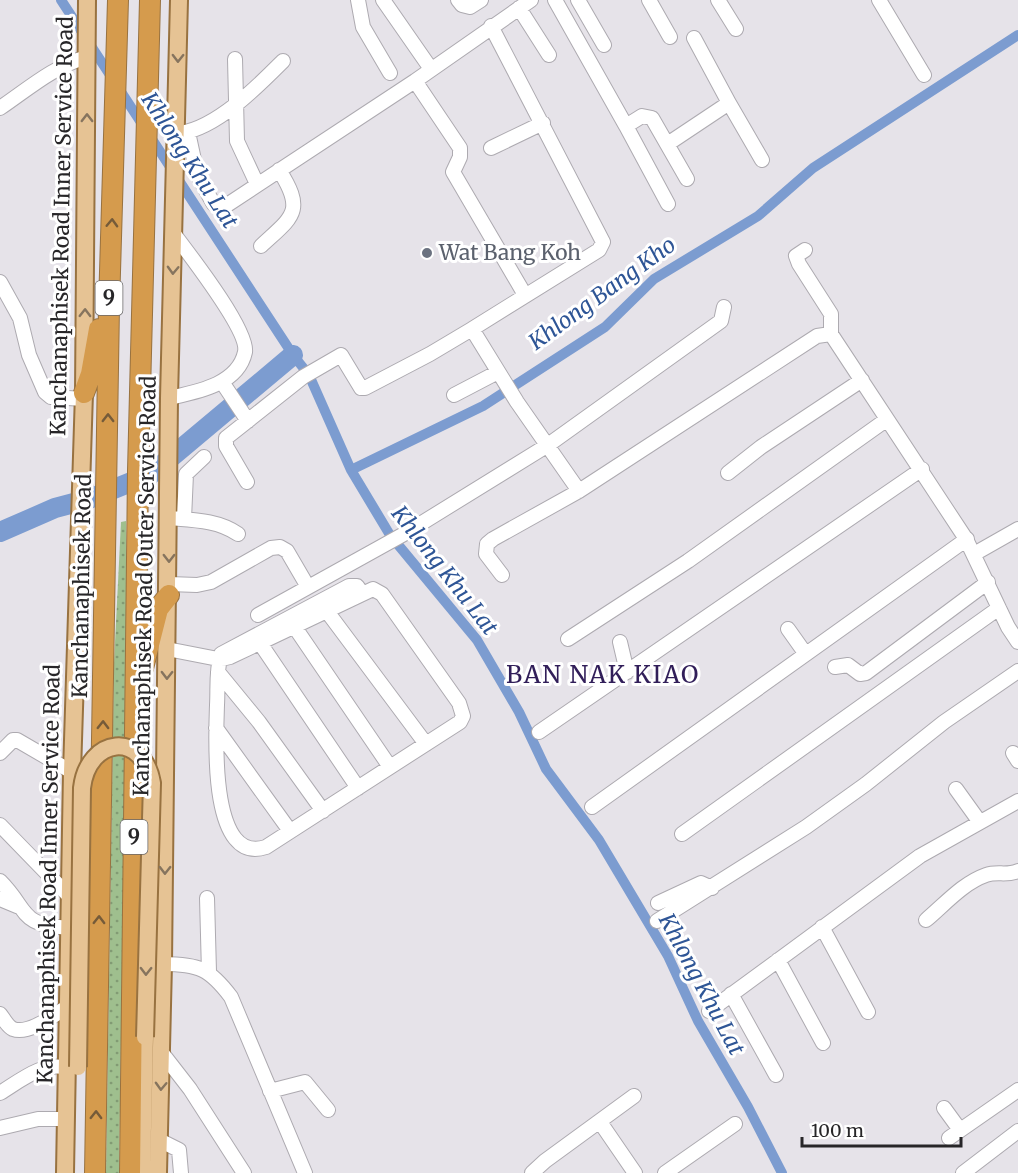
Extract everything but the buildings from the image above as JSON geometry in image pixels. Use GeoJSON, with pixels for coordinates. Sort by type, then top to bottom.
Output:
{"type":"FeatureCollection","features":[{"type":"Feature","properties":{"kind":"highway","name":"Kanchanaphisek Road"},"geometry":{"type":"LineString","coordinates":[[95,1173],[109,306],[118,0]]}},
{"type":"Feature","properties":{"kind":"highway","name":"9"},"geometry":{"type":"LineString","coordinates":[[130,1173],[137,501],[150,0]]}},
{"type":"Feature","properties":{"kind":"highway"},"geometry":{"type":"LineString","coordinates":[[84,396],[91,375],[101,319],[109,306]]}},
{"type":"Feature","properties":{"kind":"highway"},"geometry":{"type":"LineString","coordinates":[[136,681],[149,648],[158,609],[169,590]]}},
{"type":"Feature","properties":{"kind":"main road","name":"Kanchanaphisek Road Outer Service Road"},"geometry":{"type":"LineString","coordinates":[[158,1173],[164,964],[167,649],[169,590],[177,518],[169,491],[169,398],[174,234],[180,137],[179,0]]}},
{"type":"Feature","properties":{"kind":"main road","name":"Kanchanaphisek Road Inner Service Road"},"geometry":{"type":"LineString","coordinates":[[65,1173],[66,1119],[72,1068],[68,1007],[69,928],[84,396],[87,2]]}},
{"type":"Feature","properties":{"kind":"main road"},"geometry":{"type":"LineString","coordinates":[[75,1173],[72,1068],[82,788],[89,762],[96,755],[115,747],[129,749],[140,755],[149,768],[152,783],[142,1173]]}},
{"type":"Feature","properties":{"kind":"street"},"geometry":{"type":"LineString","coordinates":[[358,0],[363,27],[390,73]]}},
{"type":"Feature","properties":{"kind":"street"},"geometry":{"type":"LineString","coordinates":[[383,0],[430,69]]}},
{"type":"Feature","properties":{"kind":"street"},"geometry":{"type":"LineString","coordinates":[[458,0],[462,5],[470,7],[481,0]]}},
{"type":"Feature","properties":{"kind":"street"},"geometry":{"type":"LineString","coordinates":[[555,0],[668,204]]}},
{"type":"Feature","properties":{"kind":"street"},"geometry":{"type":"LineString","coordinates":[[578,0],[604,45]]}},
{"type":"Feature","properties":{"kind":"street"},"geometry":{"type":"LineString","coordinates":[[649,0],[670,37]]}},
{"type":"Feature","properties":{"kind":"street"},"geometry":{"type":"LineString","coordinates":[[718,0],[735,29]]}},
{"type":"Feature","properties":{"kind":"street"},"geometry":{"type":"LineString","coordinates":[[879,0],[924,75]]}},
{"type":"Feature","properties":{"kind":"street"},"geometry":{"type":"LineString","coordinates":[[283,61],[237,104],[180,137],[197,174],[216,206],[227,205],[415,81],[525,4],[549,54]]}},
{"type":"Feature","properties":{"kind":"street"},"geometry":{"type":"LineString","coordinates":[[247,482],[225,442],[226,438],[244,416],[321,364],[340,355],[361,388],[365,388],[430,354],[599,250],[603,242],[491,26]]}},
{"type":"Feature","properties":{"kind":"street"},"geometry":{"type":"LineString","coordinates":[[694,38],[762,160]]}},
{"type":"Feature","properties":{"kind":"street"},"geometry":{"type":"LineString","coordinates":[[0,108],[52,72],[87,53]]}},
{"type":"Feature","properties":{"kind":"street"},"geometry":{"type":"LineString","coordinates":[[235,59],[237,141],[257,184]]}},
{"type":"Feature","properties":{"kind":"street"},"geometry":{"type":"LineString","coordinates":[[415,81],[460,148],[460,158],[453,172],[525,296]]}},
{"type":"Feature","properties":{"kind":"street"},"geometry":{"type":"LineString","coordinates":[[669,143],[729,103]]}},
{"type":"Feature","properties":{"kind":"street"},"geometry":{"type":"LineString","coordinates":[[626,126],[635,118],[650,116],[669,143],[687,179]]}},
{"type":"Feature","properties":{"kind":"street"},"geometry":{"type":"LineString","coordinates":[[491,148],[543,123]]}},
{"type":"Feature","properties":{"kind":"street"},"geometry":{"type":"LineString","coordinates":[[261,246],[291,218],[294,211],[293,196],[279,170]]}},
{"type":"Feature","properties":{"kind":"street"},"geometry":{"type":"LineString","coordinates":[[169,398],[202,391],[222,382],[238,365],[244,353],[244,341],[227,310],[174,234]]}},
{"type":"Feature","properties":{"kind":"street"},"geometry":{"type":"LineString","coordinates":[[805,250],[796,256],[831,314],[831,334],[967,539],[999,608],[1016,636]]}},
{"type":"Feature","properties":{"kind":"street"},"geometry":{"type":"LineString","coordinates":[[0,282],[20,318],[29,355],[45,392],[51,397],[84,396]]}},
{"type":"Feature","properties":{"kind":"street"},"geometry":{"type":"LineString","coordinates":[[258,615],[389,543],[548,445],[722,321],[724,307]]}},
{"type":"Feature","properties":{"kind":"street"},"geometry":{"type":"LineString","coordinates":[[472,329],[517,402],[579,491]]}},
{"type":"Feature","properties":{"kind":"street"},"geometry":{"type":"LineString","coordinates":[[502,575],[486,554],[487,544],[579,491],[817,336],[831,334]]}},
{"type":"Feature","properties":{"kind":"street"},"geometry":{"type":"LineString","coordinates":[[454,395],[498,372]]}},
{"type":"Feature","properties":{"kind":"street"},"geometry":{"type":"LineString","coordinates":[[728,473],[761,447],[862,380]]}},
{"type":"Feature","properties":{"kind":"street"},"geometry":{"type":"LineString","coordinates":[[222,382],[244,416]]}},
{"type":"Feature","properties":{"kind":"street"},"geometry":{"type":"LineString","coordinates":[[568,639],[688,561],[886,420]]}},
{"type":"Feature","properties":{"kind":"street"},"geometry":{"type":"LineString","coordinates":[[204,457],[186,474],[177,518],[212,522],[228,527],[238,534]]}},
{"type":"Feature","properties":{"kind":"street"},"geometry":{"type":"LineString","coordinates":[[539,732],[922,470]]}},
{"type":"Feature","properties":{"kind":"street"},"geometry":{"type":"LineString","coordinates":[[974,554],[1018,529]]}},
{"type":"Feature","properties":{"kind":"street"},"geometry":{"type":"LineString","coordinates":[[592,807],[967,539]]}},
{"type":"Feature","properties":{"kind":"street"},"geometry":{"type":"LineString","coordinates":[[169,590],[211,582],[271,548],[280,547],[287,551],[308,587]]}},
{"type":"Feature","properties":{"kind":"street"},"geometry":{"type":"LineString","coordinates":[[835,667],[848,665],[860,674],[866,673],[988,582]]}},
{"type":"Feature","properties":{"kind":"street"},"geometry":{"type":"LineString","coordinates":[[219,665],[326,610],[373,589],[382,594],[459,703],[463,716],[460,722],[323,811],[256,850],[247,848],[239,840],[220,804],[216,782],[216,728],[219,665],[221,654],[349,586],[357,586],[362,593]]}},
{"type":"Feature","properties":{"kind":"street"},"geometry":{"type":"LineString","coordinates":[[682,834],[999,608]]}},
{"type":"Feature","properties":{"kind":"street"},"geometry":{"type":"LineString","coordinates":[[326,610],[426,744]]}},
{"type":"Feature","properties":{"kind":"street"},"geometry":{"type":"LineString","coordinates":[[294,626],[390,767]]}},
{"type":"Feature","properties":{"kind":"street"},"geometry":{"type":"LineString","coordinates":[[788,629],[805,653]]}},
{"type":"Feature","properties":{"kind":"street"},"geometry":{"type":"LineString","coordinates":[[620,642],[627,672]]}},
{"type":"Feature","properties":{"kind":"street"},"geometry":{"type":"LineString","coordinates":[[260,643],[358,788]]}},
{"type":"Feature","properties":{"kind":"street"},"geometry":{"type":"LineString","coordinates":[[167,649],[219,665],[323,811]]}},
{"type":"Feature","properties":{"kind":"street"},"geometry":{"type":"LineString","coordinates":[[657,921],[712,888],[858,790],[944,722],[1018,671]]}},
{"type":"Feature","properties":{"kind":"street"},"geometry":{"type":"LineString","coordinates":[[216,728],[290,831]]}},
{"type":"Feature","properties":{"kind":"street"},"geometry":{"type":"LineString","coordinates":[[0,753],[13,740],[72,771]]}},
{"type":"Feature","properties":{"kind":"street"},"geometry":{"type":"LineString","coordinates":[[956,789],[979,820]]}},
{"type":"Feature","properties":{"kind":"street"},"geometry":{"type":"LineString","coordinates":[[709,1011],[920,856],[979,820],[1018,801]]}},
{"type":"Feature","properties":{"kind":"street"},"geometry":{"type":"LineString","coordinates":[[0,825],[70,897]]}},
{"type":"Feature","properties":{"kind":"street"},"geometry":{"type":"LineString","coordinates":[[926,920],[977,880],[994,873],[1007,874],[1018,871]]}},
{"type":"Feature","properties":{"kind":"street"},"geometry":{"type":"LineString","coordinates":[[0,881],[12,893],[17,906]]}},
{"type":"Feature","properties":{"kind":"street"},"geometry":{"type":"LineString","coordinates":[[658,903],[701,883],[712,888]]}},
{"type":"Feature","properties":{"kind":"street"},"geometry":{"type":"LineString","coordinates":[[207,898],[210,972]]}},
{"type":"Feature","properties":{"kind":"street"},"geometry":{"type":"LineString","coordinates":[[0,899],[17,906],[34,923],[69,928]]}},
{"type":"Feature","properties":{"kind":"street"},"geometry":{"type":"LineString","coordinates":[[822,927],[868,1012]]}},
{"type":"Feature","properties":{"kind":"street"},"geometry":{"type":"LineString","coordinates":[[778,960],[823,1043]]}},
{"type":"Feature","properties":{"kind":"street"},"geometry":{"type":"LineString","coordinates":[[164,964],[189,966],[210,972],[216,976],[231,998],[305,1173]]}},
{"type":"Feature","properties":{"kind":"street"},"geometry":{"type":"LineString","coordinates":[[731,994],[776,1075]]}},
{"type":"Feature","properties":{"kind":"street"},"geometry":{"type":"LineString","coordinates":[[0,1014],[9,1027],[16,1030],[36,1025],[68,1007]]}},
{"type":"Feature","properties":{"kind":"street"},"geometry":{"type":"LineString","coordinates":[[162,1053],[190,1089],[244,1173]]}},
{"type":"Feature","properties":{"kind":"street"},"geometry":{"type":"LineString","coordinates":[[0,1093],[46,1067],[57,1065],[72,1068]]}},
{"type":"Feature","properties":{"kind":"street"},"geometry":{"type":"LineString","coordinates":[[270,1091],[305,1082],[328,1110]]}},
{"type":"Feature","properties":{"kind":"street"},"geometry":{"type":"LineString","coordinates":[[944,1108],[954,1134],[1018,1090]]}},
{"type":"Feature","properties":{"kind":"street"},"geometry":{"type":"LineString","coordinates":[[532,1173],[634,1096]]}},
{"type":"Feature","properties":{"kind":"street"},"geometry":{"type":"LineString","coordinates":[[0,1128],[21,1125],[38,1119],[66,1119]]}},
{"type":"Feature","properties":{"kind":"street"},"geometry":{"type":"LineString","coordinates":[[600,1122],[636,1173]]}},
{"type":"Feature","properties":{"kind":"street"},"geometry":{"type":"LineString","coordinates":[[665,1173],[735,1124]]}},
{"type":"Feature","properties":{"kind":"street"},"geometry":{"type":"LineString","coordinates":[[0,1138],[21,1125]]}},
{"type":"Feature","properties":{"kind":"street"},"geometry":{"type":"LineString","coordinates":[[963,1173],[1018,1131]]}},
{"type":"Feature","properties":{"kind":"street"},"geometry":{"type":"LineString","coordinates":[[159,1140],[179,1150],[181,1173]]}},
{"type":"Feature","properties":{"kind":"green space"},"geometry":{"type":"Polygon","coordinates":[[[126,521],[127,638],[119,1173],[106,1173],[114,663],[121,522],[126,521]]]}},
{"type":"Feature","properties":{"kind":"waterway","name":"Khlong Khu Lat"},"geometry":{"type":"LineString","coordinates":[[61,0],[293,355],[309,375],[351,470],[390,535],[477,640],[519,712],[546,769],[599,840],[668,956],[698,1021],[748,1107],[782,1173]]}},
{"type":"Feature","properties":{"kind":"waterway","name":"Khlong Bang Kho"},"geometry":{"type":"LineString","coordinates":[[351,470],[483,406],[605,327],[654,279],[758,216],[813,168],[1018,35]]}},
{"type":"Feature","properties":{"kind":"waterway","name":"Khlong Bang Kho"},"geometry":{"type":"LineString","coordinates":[[0,532],[55,508],[89,499],[151,474],[293,355]]}},
{"type":"Feature","properties":{"kind":"place","name":"Wat Bang Koh"},"geometry":{"type":"Point","coordinates":[427,253]}},
{"type":"Feature","properties":{"kind":"district","name":"BAN NAK KIAO"},"geometry":{"type":"Point","coordinates":[603,675]}}]}
